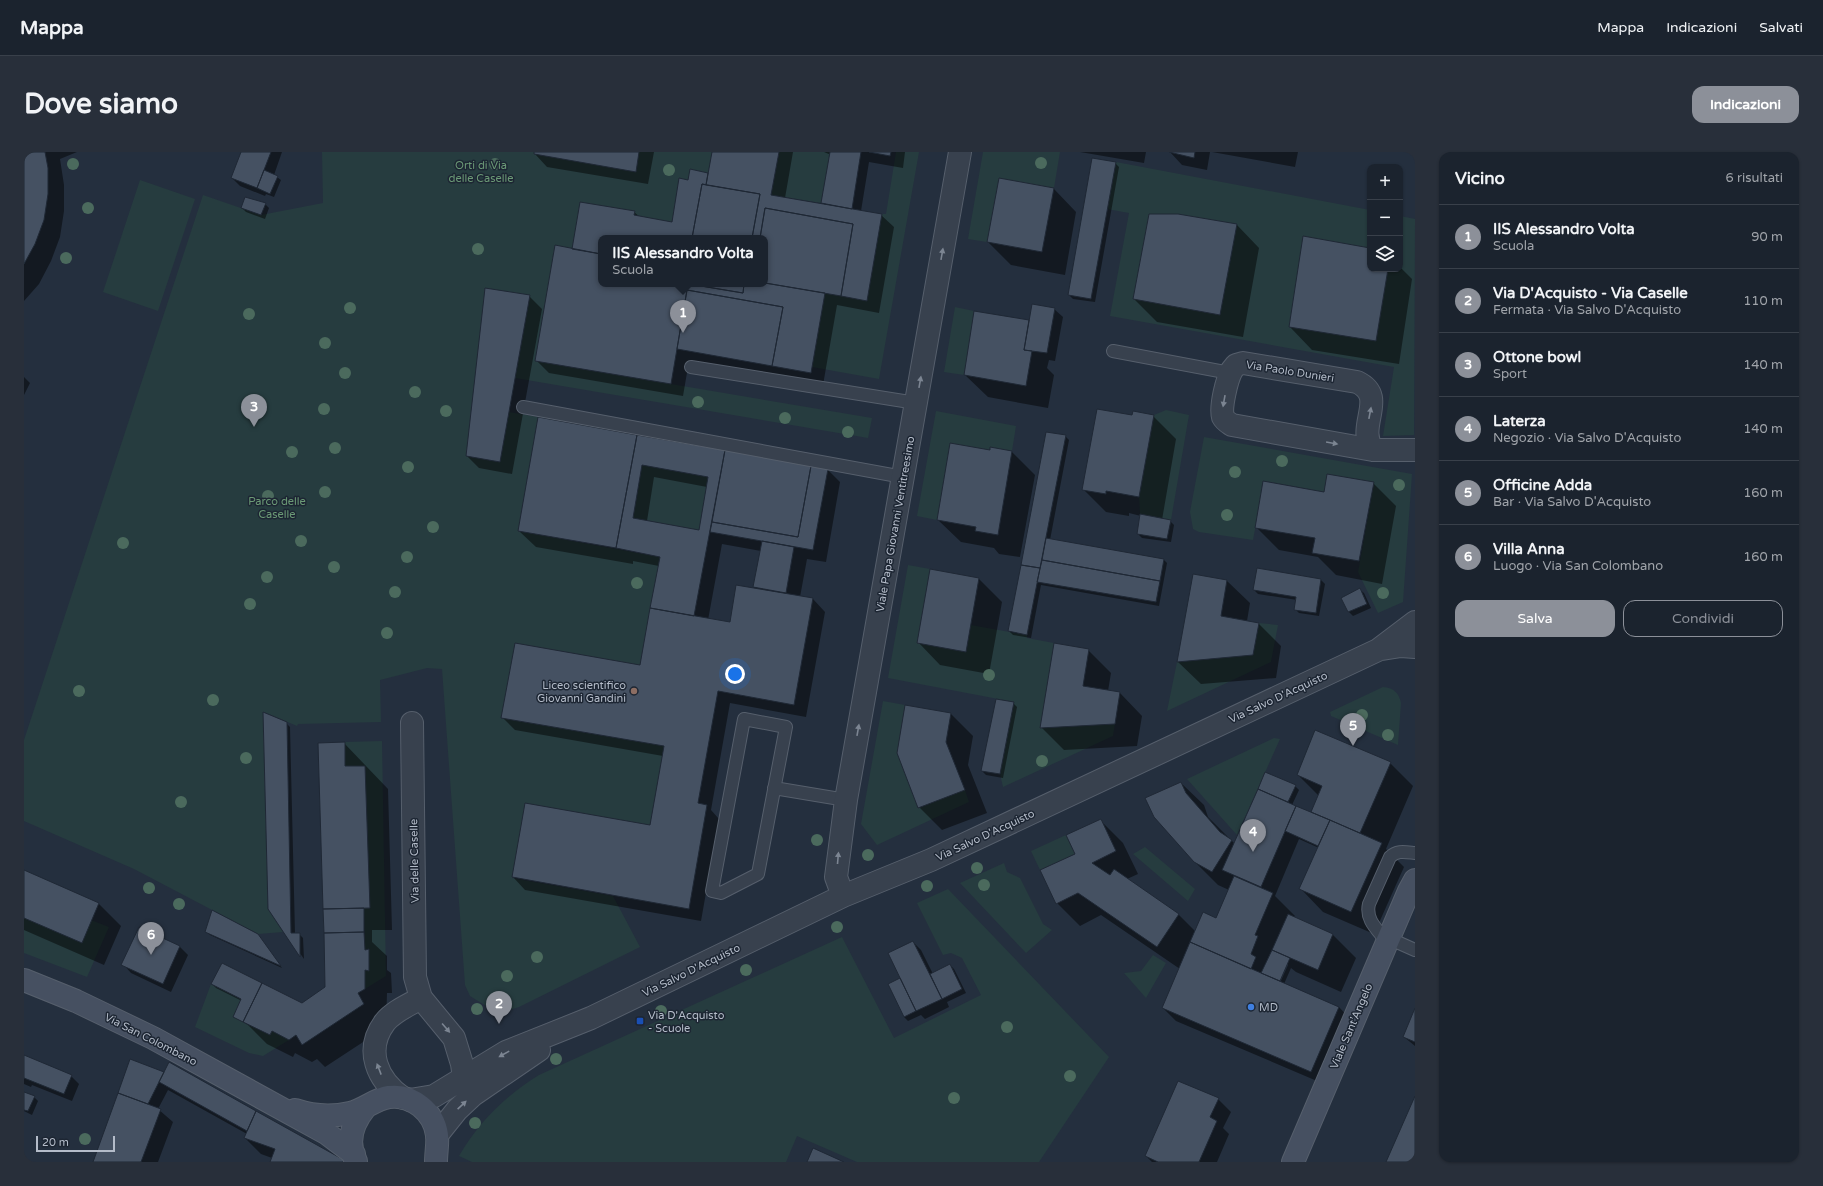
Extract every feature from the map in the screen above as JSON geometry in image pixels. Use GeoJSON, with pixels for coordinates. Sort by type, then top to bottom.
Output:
{"type":"FeatureCollection","features":[{"type":"Feature","properties":{"kind":"street","name":"Viale Papa Giovanni Ventitreesimo"},"geometry":{"type":"LineString","coordinates":[[843,896],[836,877],[846,800],[960,152]]}},
{"type":"Feature","properties":{"kind":"street","name":"Via Paolo Dunieri"},"geometry":{"type":"LineString","coordinates":[[1373,450],[1366,437],[1372,405],[1371,396],[1368,389],[1363,385],[1357,382],[1243,362],[1236,365],[1230,372],[1223,406],[1223,416],[1226,421],[1232,425],[1373,450],[1415,450]]}},
{"type":"Feature","properties":{"kind":"street","name":"Via Salvo D'Acquisto"},"geometry":{"type":"LineString","coordinates":[[406,1099],[434,1096],[506,1052],[591,1018],[843,896],[931,860],[1378,650],[1415,622]]}},
{"type":"Feature","properties":{"kind":"street","name":"Via Salvo D'Acquisto"},"geometry":{"type":"LineString","coordinates":[[1378,650],[1401,646],[1415,647]]}},
{"type":"Feature","properties":{"kind":"street","name":"Via delle Caselle"},"geometry":{"type":"LineString","coordinates":[[412,723],[416,977],[421,998],[454,1038],[462,1064],[464,1078]]}},
{"type":"Feature","properties":{"kind":"street","name":"Viale Sant’Angelo"},"geometry":{"type":"LineString","coordinates":[[1293,1162],[1412,885],[1415,864]]}},
{"type":"Feature","properties":{"kind":"street","name":"Via San Colombano"},"geometry":{"type":"LineString","coordinates":[[24,980],[76,1001],[141,1031],[326,1133],[355,1160]]}},
{"type":"Feature","properties":{"kind":"street"},"geometry":{"type":"LineString","coordinates":[[421,998],[401,1009],[386,1022],[377,1036],[374,1053],[377,1068],[392,1090],[426,1111],[434,1122],[435,1152]]}},
{"type":"Feature","properties":{"kind":"street","name":"Via Salvo D'Acquisto"},"geometry":{"type":"LineString","coordinates":[[435,1152],[457,1110],[473,1095],[517,1063],[591,1018]]}},
{"type":"Feature","properties":{"kind":"street","name":"Via San Colombano"},"geometry":{"type":"LineString","coordinates":[[355,1160],[351,1146],[352,1131],[357,1118],[365,1108],[377,1100],[390,1097],[406,1099]]}},
{"type":"Feature","properties":{"kind":"street","name":"Via San Colombano"},"geometry":{"type":"LineString","coordinates":[[275,1104],[301,1112],[321,1115],[344,1114],[365,1108]]}},
{"type":"Feature","properties":{"kind":"lane"},"geometry":{"type":"LineString","coordinates":[[1113,351],[1230,372]]}},
{"type":"Feature","properties":{"kind":"lane"},"geometry":{"type":"LineString","coordinates":[[691,367],[916,403]]}},
{"type":"Feature","properties":{"kind":"lane"},"geometry":{"type":"LineString","coordinates":[[523,407],[903,477]]}},
{"type":"Feature","properties":{"kind":"lane"},"geometry":{"type":"LineString","coordinates":[[744,719],[786,727],[774,788],[758,874],[721,893],[712,891],[744,719]]}},
{"type":"Feature","properties":{"kind":"lane"},"geometry":{"type":"LineString","coordinates":[[774,788],[846,800]]}},
{"type":"Feature","properties":{"kind":"lane"},"geometry":{"type":"LineString","coordinates":[[1415,852],[1395,852],[1390,857],[1369,904],[1369,917],[1388,940],[1415,950]]}},
{"type":"Feature","properties":{"kind":"green space","name":"Parco delle Caselle"},"geometry":{"type":"Polygon","coordinates":[[[322,152],[534,152],[534,154],[636,172],[639,152],[712,152],[708,173],[690,170],[688,180],[679,178],[672,222],[634,215],[635,211],[572,249],[535,361],[872,418],[868,438],[515,378],[530,296],[485,288],[466,456],[500,462],[509,412],[538,417],[518,531],[660,557],[640,665],[515,643],[502,718],[664,746],[650,825],[525,803],[512,878],[613,896],[640,947],[519,1007],[506,1011],[491,1009],[470,996],[465,985],[442,669],[427,668],[380,680],[381,722],[298,724],[297,726],[264,712],[268,909],[283,932],[258,934],[134,869],[24,821],[24,740],[203,195],[261,215],[323,203],[322,152]]]}},
{"type":"Feature","properties":{"kind":"green space"},"geometry":{"type":"Polygon","coordinates":[[[779,152],[830,152],[821,203],[771,195],[779,152]]]}},
{"type":"Feature","properties":{"kind":"green space"},"geometry":{"type":"Polygon","coordinates":[[[896,152],[919,152],[879,379],[812,367],[825,293],[867,300],[882,214],[886,214],[896,152]]]}},
{"type":"Feature","properties":{"kind":"green space"},"geometry":{"type":"Polygon","coordinates":[[[983,152],[1060,152],[1054,188],[999,179],[987,242],[968,239],[983,152]]]}},
{"type":"Feature","properties":{"kind":"green space"},"geometry":{"type":"Polygon","coordinates":[[[1116,162],[1367,209],[1367,272],[1403,272],[1403,217],[1415,219],[1414,435],[1383,436],[1394,367],[1110,316],[1129,213],[1107,209],[1116,162]]]}},
{"type":"Feature","properties":{"kind":"green space"},"geometry":{"type":"Polygon","coordinates":[[[140,180],[195,199],[158,311],[103,292],[140,180]]]}},
{"type":"Feature","properties":{"kind":"green space"},"geometry":{"type":"Polygon","coordinates":[[[955,307],[974,311],[964,375],[944,372],[955,307]]]}},
{"type":"Feature","properties":{"kind":"green space"},"geometry":{"type":"Polygon","coordinates":[[[1166,410],[1189,415],[1171,520],[1140,514],[1139,497],[1154,415],[1166,410]]]}},
{"type":"Feature","properties":{"kind":"green space"},"geometry":{"type":"Polygon","coordinates":[[[936,411],[1016,426],[1012,451],[990,448],[937,520],[917,516],[936,411]]]}},
{"type":"Feature","properties":{"kind":"green space"},"geometry":{"type":"Polygon","coordinates":[[[1204,437],[1412,474],[1403,602],[1378,613],[1358,572],[1374,483],[1327,474],[1324,492],[1264,481],[1253,540],[1199,532],[1193,529],[1190,512],[1204,437]]]}},
{"type":"Feature","properties":{"kind":"green space"},"geometry":{"type":"Polygon","coordinates":[[[642,465],[708,477],[699,530],[633,518],[642,465]]]}},
{"type":"Feature","properties":{"kind":"green space"},"geometry":{"type":"Polygon","coordinates":[[[908,565],[930,569],[917,643],[966,652],[971,625],[1027,635],[1027,638],[1054,643],[1040,728],[1115,724],[1113,736],[1003,787],[1000,774],[1014,702],[888,678],[908,565]]]}},
{"type":"Feature","properties":{"kind":"green space"},"geometry":{"type":"Polygon","coordinates":[[[1259,623],[1278,625],[1271,662],[1167,711],[1177,662],[1253,655],[1259,623]]]}},
{"type":"Feature","properties":{"kind":"green space"},"geometry":{"type":"Polygon","coordinates":[[[1383,687],[1393,690],[1400,699],[1398,745],[1331,716],[1330,712],[1383,687]]]}},
{"type":"Feature","properties":{"kind":"green space"},"geometry":{"type":"Polygon","coordinates":[[[883,701],[905,705],[897,753],[919,808],[965,790],[969,802],[877,845],[861,824],[883,701]]]}},
{"type":"Feature","properties":{"kind":"green space"},"geometry":{"type":"Polygon","coordinates":[[[1274,738],[1280,739],[1237,835],[1187,779],[1274,738]]]}},
{"type":"Feature","properties":{"kind":"green space"},"geometry":{"type":"Polygon","coordinates":[[[382,741],[386,976],[365,989],[365,970],[369,970],[369,950],[365,950],[364,908],[370,907],[365,766],[345,766],[345,742],[382,741]]]}},
{"type":"Feature","properties":{"kind":"green space"},"geometry":{"type":"Polygon","coordinates":[[[1066,835],[1075,854],[1040,870],[1031,851],[1066,835]]]}},
{"type":"Feature","properties":{"kind":"green space"},"geometry":{"type":"Polygon","coordinates":[[[1145,847],[1195,889],[1188,901],[1133,854],[1145,847]]]}},
{"type":"Feature","properties":{"kind":"green space"},"geometry":{"type":"Polygon","coordinates":[[[1004,863],[1007,872],[1020,878],[1043,924],[1052,930],[1026,953],[960,883],[1004,863]]]}},
{"type":"Feature","properties":{"kind":"green space"},"geometry":{"type":"Polygon","coordinates":[[[948,889],[1109,1057],[1039,1162],[857,1162],[797,1136],[786,1162],[472,1162],[459,1156],[484,1121],[504,1101],[539,1075],[842,937],[894,1038],[981,995],[962,958],[951,953],[943,955],[917,903],[948,889]]]}},
{"type":"Feature","properties":{"kind":"green space"},"geometry":{"type":"Polygon","coordinates":[[[24,918],[91,920],[109,927],[87,977],[24,953],[24,918]]]}},
{"type":"Feature","properties":{"kind":"green space"},"geometry":{"type":"Polygon","coordinates":[[[1153,955],[1166,963],[1146,998],[1124,973],[1141,971],[1153,955]]]}},
{"type":"Feature","properties":{"kind":"green space"},"geometry":{"type":"Polygon","coordinates":[[[211,984],[241,999],[233,1017],[270,1035],[272,1031],[289,1040],[263,1056],[249,1053],[195,1027],[211,984]]]}},
{"type":"Feature","properties":{"kind":"building"},"geometry":{"type":"Polygon","coordinates":[[[24,152],[45,152],[48,168],[48,194],[44,220],[35,244],[24,264],[24,152]]]}},
{"type":"Feature","properties":{"kind":"building"},"geometry":{"type":"Polygon","coordinates":[[[241,152],[271,152],[257,188],[231,178],[241,152]]]}},
{"type":"Feature","properties":{"kind":"building"},"geometry":{"type":"Polygon","coordinates":[[[534,152],[639,152],[636,172],[534,154],[534,152]]]}},
{"type":"Feature","properties":{"kind":"building"},"geometry":{"type":"Polygon","coordinates":[[[712,152],[779,152],[771,195],[882,214],[867,301],[841,296],[853,224],[765,208],[760,235],[753,235],[760,194],[706,185],[712,152]]]}},
{"type":"Feature","properties":{"kind":"building"},"geometry":{"type":"Polygon","coordinates":[[[830,152],[861,152],[852,209],[821,203],[830,152]]]}},
{"type":"Feature","properties":{"kind":"building"},"geometry":{"type":"Polygon","coordinates":[[[869,152],[891,152],[890,156],[869,152]]]}},
{"type":"Feature","properties":{"kind":"building"},"geometry":{"type":"Polygon","coordinates":[[[1169,152],[1195,152],[1194,158],[1169,152]]]}},
{"type":"Feature","properties":{"kind":"building"},"geometry":{"type":"Polygon","coordinates":[[[1092,158],[1116,162],[1091,299],[1068,295],[1092,158]]]}},
{"type":"Feature","properties":{"kind":"building"},"geometry":{"type":"Polygon","coordinates":[[[690,169],[708,173],[706,185],[702,184],[693,235],[598,235],[598,253],[572,249],[580,202],[635,211],[634,215],[672,222],[679,178],[688,180],[690,169]]]}},
{"type":"Feature","properties":{"kind":"building"},"geometry":{"type":"Polygon","coordinates":[[[264,170],[278,176],[270,194],[257,188],[264,170]]]}},
{"type":"Feature","properties":{"kind":"building"},"geometry":{"type":"Polygon","coordinates":[[[999,178],[1054,188],[1042,252],[987,242],[999,178]]]}},
{"type":"Feature","properties":{"kind":"building"},"geometry":{"type":"Polygon","coordinates":[[[702,184],[760,194],[753,235],[693,235],[702,184]]]}},
{"type":"Feature","properties":{"kind":"building"},"geometry":{"type":"Polygon","coordinates":[[[245,197],[266,203],[261,215],[241,208],[245,197]]]}},
{"type":"Feature","properties":{"kind":"building"},"geometry":{"type":"Polygon","coordinates":[[[765,208],[853,224],[841,296],[768,284],[768,235],[760,235],[765,208]]]}},
{"type":"Feature","properties":{"kind":"building"},"geometry":{"type":"Polygon","coordinates":[[[1149,214],[1178,214],[1237,224],[1220,315],[1133,299],[1149,214]]]}},
{"type":"Feature","properties":{"kind":"building"},"geometry":{"type":"Polygon","coordinates":[[[1303,236],[1367,247],[1367,272],[1388,272],[1376,341],[1289,327],[1303,236]]]}},
{"type":"Feature","properties":{"kind":"building"},"geometry":{"type":"Polygon","coordinates":[[[555,245],[598,253],[598,287],[687,287],[671,384],[535,361],[555,245]]]}},
{"type":"Feature","properties":{"kind":"building"},"geometry":{"type":"Polygon","coordinates":[[[768,284],[825,293],[811,373],[772,366],[783,307],[687,290],[688,287],[707,287],[743,293],[744,287],[768,287],[768,284]]]}},
{"type":"Feature","properties":{"kind":"building"},"geometry":{"type":"Polygon","coordinates":[[[707,287],[744,287],[743,293],[707,287]]]}},
{"type":"Feature","properties":{"kind":"building"},"geometry":{"type":"Polygon","coordinates":[[[485,288],[530,295],[500,462],[466,456],[485,288]]]}},
{"type":"Feature","properties":{"kind":"building"},"geometry":{"type":"Polygon","coordinates":[[[687,290],[783,307],[772,366],[677,349],[687,290]]]}},
{"type":"Feature","properties":{"kind":"building"},"geometry":{"type":"Polygon","coordinates":[[[1032,304],[1055,308],[1047,353],[1024,350],[1032,304]]]}},
{"type":"Feature","properties":{"kind":"building"},"geometry":{"type":"Polygon","coordinates":[[[974,311],[1029,320],[1024,350],[1032,351],[1026,386],[964,375],[974,311]]]}},
{"type":"Feature","properties":{"kind":"building"},"geometry":{"type":"Polygon","coordinates":[[[1097,409],[1132,415],[1133,411],[1154,415],[1139,497],[1106,491],[1106,494],[1082,490],[1097,409]]]}},
{"type":"Feature","properties":{"kind":"building"},"geometry":{"type":"Polygon","coordinates":[[[538,417],[637,435],[616,548],[518,531],[538,417]]]}},
{"type":"Feature","properties":{"kind":"building"},"geometry":{"type":"Polygon","coordinates":[[[1046,432],[1066,435],[1040,568],[1021,565],[1046,432]]]}},
{"type":"Feature","properties":{"kind":"building"},"geometry":{"type":"Polygon","coordinates":[[[637,435],[725,450],[694,616],[650,608],[660,557],[616,548],[637,435]],[[642,465],[633,518],[699,530],[708,477],[642,465]]]}},
{"type":"Feature","properties":{"kind":"building"},"geometry":{"type":"Polygon","coordinates":[[[950,443],[990,450],[990,447],[1012,451],[998,535],[975,531],[976,527],[937,520],[950,443]]]}},
{"type":"Feature","properties":{"kind":"building"},"geometry":{"type":"Polygon","coordinates":[[[725,450],[811,466],[798,537],[712,522],[725,450]]]}},
{"type":"Feature","properties":{"kind":"building"},"geometry":{"type":"Polygon","coordinates":[[[811,466],[828,469],[813,550],[710,532],[712,522],[798,537],[811,466]]]}},
{"type":"Feature","properties":{"kind":"building"},"geometry":{"type":"Polygon","coordinates":[[[1327,474],[1374,482],[1359,561],[1312,553],[1315,538],[1255,528],[1263,481],[1324,492],[1327,474]]]}},
{"type":"Feature","properties":{"kind":"building"},"geometry":{"type":"Polygon","coordinates":[[[1140,514],[1171,520],[1167,539],[1137,534],[1140,514]]]}},
{"type":"Feature","properties":{"kind":"building"},"geometry":{"type":"Polygon","coordinates":[[[1046,538],[1164,559],[1160,581],[1042,560],[1046,538]]]}},
{"type":"Feature","properties":{"kind":"building"},"geometry":{"type":"Polygon","coordinates":[[[762,541],[794,547],[786,593],[753,587],[762,541]]]}},
{"type":"Feature","properties":{"kind":"building"},"geometry":{"type":"Polygon","coordinates":[[[1042,560],[1160,581],[1156,602],[1037,582],[1042,560]]]}},
{"type":"Feature","properties":{"kind":"building"},"geometry":{"type":"Polygon","coordinates":[[[1021,565],[1040,568],[1027,635],[1008,631],[1021,565]]]}},
{"type":"Feature","properties":{"kind":"building"},"geometry":{"type":"Polygon","coordinates":[[[1257,568],[1321,579],[1316,613],[1294,610],[1296,597],[1253,590],[1257,568]]]}},
{"type":"Feature","properties":{"kind":"building"},"geometry":{"type":"Polygon","coordinates":[[[930,569],[979,578],[966,652],[917,643],[930,569]]]}},
{"type":"Feature","properties":{"kind":"building"},"geometry":{"type":"Polygon","coordinates":[[[1193,574],[1227,580],[1221,616],[1259,623],[1253,655],[1177,662],[1193,574]]]}},
{"type":"Feature","properties":{"kind":"building"},"geometry":{"type":"Polygon","coordinates":[[[736,585],[813,598],[794,705],[718,691],[698,803],[707,805],[689,909],[512,877],[525,803],[650,825],[664,746],[501,718],[515,643],[640,665],[650,608],[730,622],[736,585]]]}},
{"type":"Feature","properties":{"kind":"building"},"geometry":{"type":"Polygon","coordinates":[[[1360,588],[1367,604],[1348,612],[1341,598],[1360,588]]]}},
{"type":"Feature","properties":{"kind":"building"},"geometry":{"type":"Polygon","coordinates":[[[1054,643],[1089,649],[1083,686],[1120,692],[1115,724],[1040,728],[1054,643]]]}},
{"type":"Feature","properties":{"kind":"building"},"geometry":{"type":"Polygon","coordinates":[[[996,699],[1014,702],[1000,774],[981,771],[996,699]]]}},
{"type":"Feature","properties":{"kind":"building"},"geometry":{"type":"Polygon","coordinates":[[[905,705],[951,713],[946,742],[965,790],[918,808],[897,753],[905,705]]]}},
{"type":"Feature","properties":{"kind":"building"},"geometry":{"type":"Polygon","coordinates":[[[263,712],[287,722],[291,933],[300,933],[300,957],[268,909],[263,712]]]}},
{"type":"Feature","properties":{"kind":"building"},"geometry":{"type":"Polygon","coordinates":[[[1315,730],[1391,762],[1360,833],[1311,812],[1322,786],[1297,775],[1315,730]]]}},
{"type":"Feature","properties":{"kind":"building"},"geometry":{"type":"Polygon","coordinates":[[[345,742],[345,766],[365,766],[370,908],[323,909],[318,743],[345,742]]]}},
{"type":"Feature","properties":{"kind":"building"},"geometry":{"type":"Polygon","coordinates":[[[1265,772],[1296,785],[1288,802],[1258,789],[1265,772]]]}},
{"type":"Feature","properties":{"kind":"building"},"geometry":{"type":"Polygon","coordinates":[[[1181,782],[1186,793],[1220,832],[1232,840],[1212,872],[1194,862],[1154,817],[1145,798],[1181,782]]]}},
{"type":"Feature","properties":{"kind":"building"},"geometry":{"type":"Polygon","coordinates":[[[1258,789],[1296,806],[1261,887],[1222,870],[1258,789]]]}},
{"type":"Feature","properties":{"kind":"building"},"geometry":{"type":"Polygon","coordinates":[[[1296,806],[1330,820],[1318,846],[1285,831],[1296,806]]]}},
{"type":"Feature","properties":{"kind":"building"},"geometry":{"type":"Polygon","coordinates":[[[1101,819],[1116,851],[1092,863],[1110,875],[1114,869],[1179,914],[1157,947],[1078,893],[1056,904],[1040,870],[1075,854],[1066,835],[1101,819]]]}},
{"type":"Feature","properties":{"kind":"building"},"geometry":{"type":"Polygon","coordinates":[[[1330,820],[1382,843],[1351,912],[1299,889],[1330,820]]]}},
{"type":"Feature","properties":{"kind":"building"},"geometry":{"type":"Polygon","coordinates":[[[24,870],[99,903],[82,943],[24,918],[24,870]]]}},
{"type":"Feature","properties":{"kind":"building"},"geometry":{"type":"Polygon","coordinates":[[[1234,876],[1273,893],[1255,935],[1258,936],[1251,954],[1256,957],[1251,969],[1190,942],[1203,912],[1216,918],[1234,876]]]}},
{"type":"Feature","properties":{"kind":"building"},"geometry":{"type":"Polygon","coordinates":[[[364,908],[364,932],[324,933],[323,909],[364,908]]]}},
{"type":"Feature","properties":{"kind":"building"},"geometry":{"type":"Polygon","coordinates":[[[212,910],[258,934],[281,966],[205,932],[212,910]]]}},
{"type":"Feature","properties":{"kind":"building"},"geometry":{"type":"Polygon","coordinates":[[[1288,914],[1333,934],[1318,970],[1272,950],[1288,914]]]}},
{"type":"Feature","properties":{"kind":"building"},"geometry":{"type":"Polygon","coordinates":[[[139,927],[180,946],[163,984],[121,965],[139,927]]]}},
{"type":"Feature","properties":{"kind":"building"},"geometry":{"type":"Polygon","coordinates":[[[364,932],[365,950],[369,949],[369,971],[365,970],[365,989],[358,993],[364,1004],[302,1045],[296,1035],[289,1040],[272,1031],[270,1035],[243,1022],[262,983],[302,1003],[325,987],[324,933],[364,932]]]}},
{"type":"Feature","properties":{"kind":"building"},"geometry":{"type":"Polygon","coordinates":[[[913,941],[942,999],[916,1011],[888,953],[913,941]]]}},
{"type":"Feature","properties":{"kind":"building","name":"MD"},"geometry":{"type":"Polygon","coordinates":[[[1190,942],[1339,1007],[1311,1072],[1162,1008],[1190,942]]]}},
{"type":"Feature","properties":{"kind":"building"},"geometry":{"type":"Polygon","coordinates":[[[1272,950],[1290,958],[1280,981],[1261,973],[1272,950]]]}},
{"type":"Feature","properties":{"kind":"building"},"geometry":{"type":"Polygon","coordinates":[[[222,963],[262,983],[243,1022],[233,1017],[241,999],[211,984],[222,963]]]}},
{"type":"Feature","properties":{"kind":"building"},"geometry":{"type":"Polygon","coordinates":[[[950,964],[962,989],[942,999],[930,974],[950,964]]]}},
{"type":"Feature","properties":{"kind":"building"},"geometry":{"type":"Polygon","coordinates":[[[900,978],[916,1011],[904,1017],[888,984],[900,978]]]}},
{"type":"Feature","properties":{"kind":"building"},"geometry":{"type":"Polygon","coordinates":[[[1415,1008],[1415,1042],[1403,1037],[1415,1008]]]}},
{"type":"Feature","properties":{"kind":"building"},"geometry":{"type":"Polygon","coordinates":[[[24,1055],[72,1075],[64,1094],[24,1078],[24,1055]]]}},
{"type":"Feature","properties":{"kind":"building"},"geometry":{"type":"Polygon","coordinates":[[[130,1059],[164,1072],[148,1104],[118,1093],[130,1059]]]}},
{"type":"Feature","properties":{"kind":"building"},"geometry":{"type":"Polygon","coordinates":[[[169,1062],[256,1111],[247,1131],[159,1082],[169,1062]]]}},
{"type":"Feature","properties":{"kind":"building"},"geometry":{"type":"Polygon","coordinates":[[[1178,1081],[1219,1098],[1210,1117],[1217,1121],[1199,1162],[1158,1162],[1145,1156],[1178,1081]]]}},
{"type":"Feature","properties":{"kind":"building"},"geometry":{"type":"Polygon","coordinates":[[[24,1092],[35,1096],[28,1111],[24,1110],[24,1092]]]}},
{"type":"Feature","properties":{"kind":"building"},"geometry":{"type":"Polygon","coordinates":[[[118,1093],[161,1109],[141,1162],[93,1162],[118,1093]]]}},
{"type":"Feature","properties":{"kind":"building"},"geometry":{"type":"Polygon","coordinates":[[[1415,1096],[1415,1162],[1386,1162],[1415,1096]]]}},
{"type":"Feature","properties":{"kind":"building"},"geometry":{"type":"Polygon","coordinates":[[[256,1111],[344,1160],[343,1162],[270,1162],[275,1149],[244,1138],[256,1111]]]}},
{"type":"Feature","properties":{"kind":"building"},"geometry":{"type":"Polygon","coordinates":[[[813,1148],[844,1162],[807,1162],[813,1148]]]}},
{"type":"Feature","properties":{"kind":"place","name":"IIS Alessandro Volta"},"geometry":{"type":"Point","coordinates":[683,333]}},
{"type":"Feature","properties":{"kind":"place","name":"Ottone bowl"},"geometry":{"type":"Point","coordinates":[254,427]}},
{"type":"Feature","properties":{"kind":"place","name":"Liceo scientifico Giovanni Gandini"},"geometry":{"type":"Point","coordinates":[634,691]}},
{"type":"Feature","properties":{"kind":"place","name":"Officine Adda"},"geometry":{"type":"Point","coordinates":[1353,746]}},
{"type":"Feature","properties":{"kind":"place","name":"Laterza"},"geometry":{"type":"Point","coordinates":[1253,852]}},
{"type":"Feature","properties":{"kind":"place","name":"Villa Anna"},"geometry":{"type":"Point","coordinates":[151,955]}},
{"type":"Feature","properties":{"kind":"place","name":"MD"},"geometry":{"type":"Point","coordinates":[1251,1007]}},
{"type":"Feature","properties":{"kind":"place","name":"Via D'Acquisto - Scuole"},"geometry":{"type":"Point","coordinates":[640,1021]}},
{"type":"Feature","properties":{"kind":"place","name":"Via D'Acquisto - Via Caselle"},"geometry":{"type":"Point","coordinates":[499,1024]}},
{"type":"Feature","properties":{"kind":"park label","name":"Orti di Via delle Caselle"},"geometry":{"type":"Point","coordinates":[481,171]}}]}
